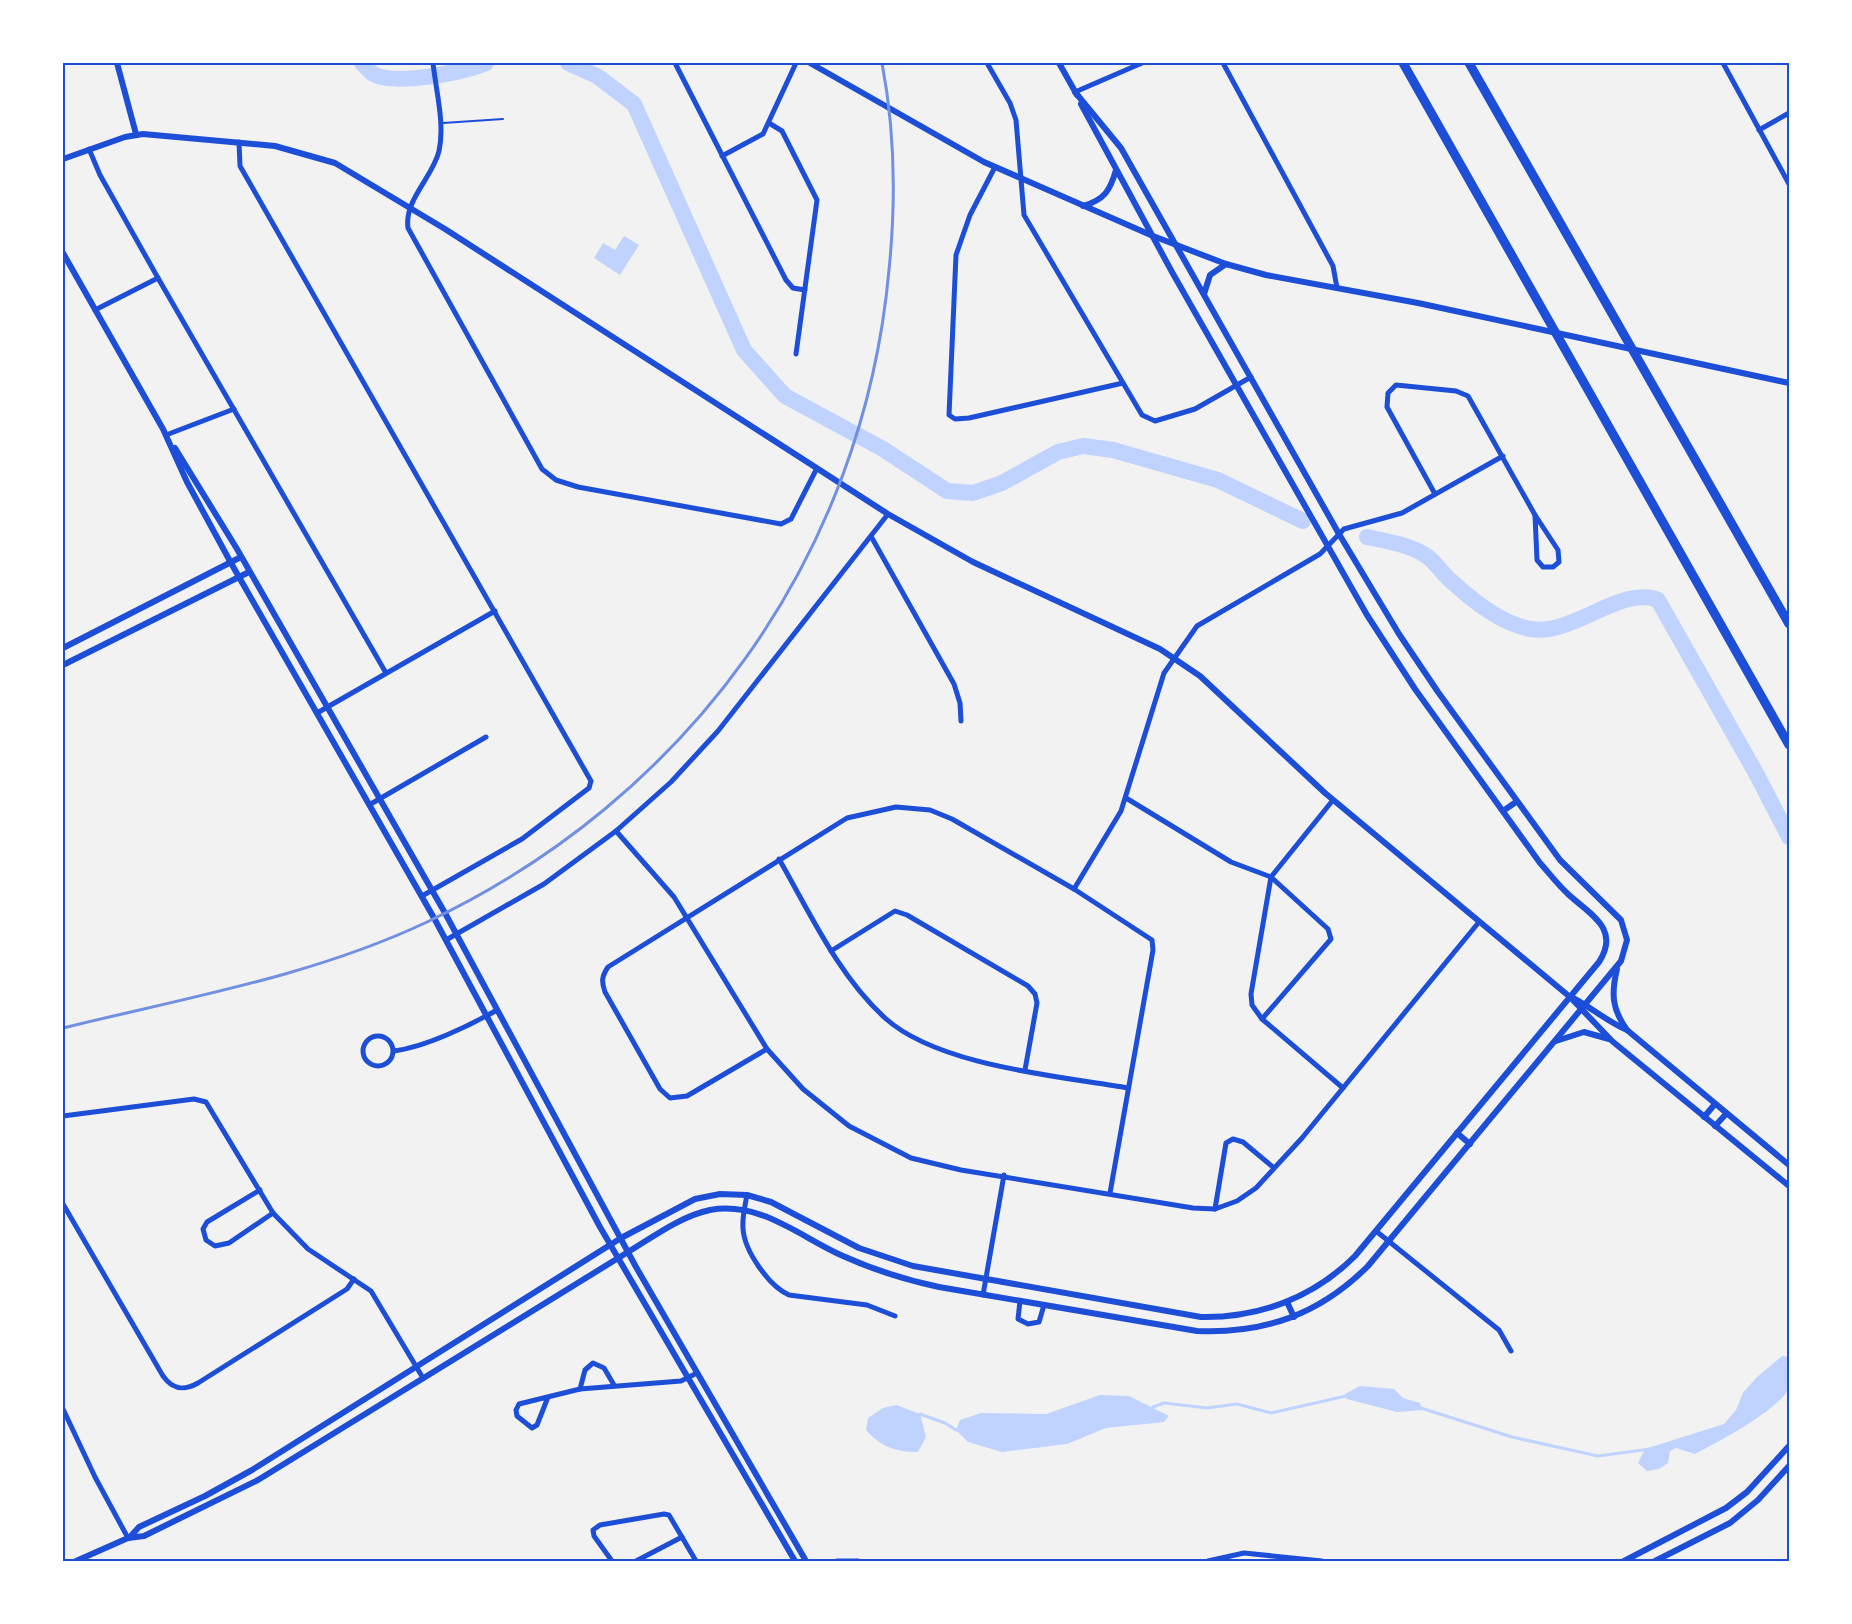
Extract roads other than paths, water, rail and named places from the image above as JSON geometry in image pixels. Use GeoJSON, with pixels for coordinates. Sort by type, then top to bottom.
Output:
{"type":"FeatureCollection","features":[{"type":"Feature","properties":{"kind":"highway"},"geometry":{"type":"LineString","coordinates":[[1403,63],[1789,745]]}},
{"type":"Feature","properties":{"kind":"highway"},"geometry":{"type":"LineString","coordinates":[[1469,63],[1789,624]]}},
{"type":"Feature","properties":{"kind":"street"},"geometry":{"type":"LineString","coordinates":[[117,63],[136,134]]}},
{"type":"Feature","properties":{"kind":"street"},"geometry":{"type":"LineString","coordinates":[[675,63],[786,280],[795,289],[805,290]]}},
{"type":"Feature","properties":{"kind":"street"},"geometry":{"type":"LineString","coordinates":[[722,156],[760,135],[769,123],[796,63]]}},
{"type":"Feature","properties":{"kind":"street"},"geometry":{"type":"LineString","coordinates":[[810,63],[995,167],[1152,236],[1227,264],[1259,273],[1418,303],[1789,383]]}},
{"type":"Feature","properties":{"kind":"street"},"geometry":{"type":"LineString","coordinates":[[987,63],[1014,115],[1023,180],[1024,215],[1142,415],[1155,421],[1195,409],[1251,377]]}},
{"type":"Feature","properties":{"kind":"street"},"geometry":{"type":"LineString","coordinates":[[128,1538],[139,1527],[226,1484],[416,1368],[610,1244],[695,1199],[720,1194],[747,1196],[771,1202],[837,1238],[882,1256],[919,1268],[986,1280],[1201,1317],[1244,1314],[1287,1302],[1334,1274],[1376,1231],[1602,957],[1606,944],[1605,930],[1596,918],[1552,878],[1425,702],[1367,615],[1152,236],[1059,63]]}},
{"type":"Feature","properties":{"kind":"street"},"geometry":{"type":"LineString","coordinates":[[1075,92],[1142,63]]}},
{"type":"Feature","properties":{"kind":"street"},"geometry":{"type":"LineString","coordinates":[[1223,63],[1333,266],[1337,288]]}},
{"type":"Feature","properties":{"kind":"street"},"geometry":{"type":"LineString","coordinates":[[1723,63],[1789,184]]}},
{"type":"Feature","properties":{"kind":"street"},"geometry":{"type":"LineString","coordinates":[[433,66],[440,124],[438,154],[411,209],[407,225],[412,240],[537,461],[553,478],[587,489],[781,524],[791,519],[816,470]]}},
{"type":"Feature","properties":{"kind":"street"},"geometry":{"type":"LineString","coordinates":[[1075,92],[1120,148],[1339,534],[1395,628],[1516,802],[1567,868],[1621,920],[1627,945],[1618,966],[1613,1000],[1618,1016],[1627,1030],[1789,1165]]}},
{"type":"Feature","properties":{"kind":"street"},"geometry":{"type":"LineString","coordinates":[[1759,130],[1789,113]]}},
{"type":"Feature","properties":{"kind":"street"},"geometry":{"type":"LineString","coordinates":[[769,123],[782,131],[816,196],[796,354]]}},
{"type":"Feature","properties":{"kind":"street"},"geometry":{"type":"LineString","coordinates":[[63,159],[136,134],[239,141],[285,147],[324,159],[411,209],[888,514],[967,559],[1123,630],[1173,658],[1216,690],[1333,800],[1570,997],[1610,1023],[1627,1030]]}},
{"type":"Feature","properties":{"kind":"street"},"geometry":{"type":"LineString","coordinates":[[239,141],[240,166],[592,784],[528,835],[422,896]]}},
{"type":"Feature","properties":{"kind":"street"},"geometry":{"type":"LineString","coordinates":[[89,149],[100,175],[158,278],[386,673]]}},
{"type":"Feature","properties":{"kind":"street"},"geometry":{"type":"LineString","coordinates":[[995,167],[966,224],[956,258],[947,409],[950,417],[969,418],[1123,382]]}},
{"type":"Feature","properties":{"kind":"street"},"geometry":{"type":"LineString","coordinates":[[1082,206],[1103,198],[1110,189],[1116,170]]}},
{"type":"Feature","properties":{"kind":"street"},"geometry":{"type":"LineString","coordinates":[[63,253],[166,435],[196,478],[242,557],[456,935],[628,1252],[806,1561]]}},
{"type":"Feature","properties":{"kind":"street"},"geometry":{"type":"LineString","coordinates":[[1203,294],[1210,275],[1227,264]]}},
{"type":"Feature","properties":{"kind":"street"},"geometry":{"type":"LineString","coordinates":[[95,310],[158,278]]}},
{"type":"Feature","properties":{"kind":"street"},"geometry":{"type":"LineString","coordinates":[[1436,494],[1387,407],[1388,393],[1396,385],[1464,393],[1472,401],[1535,515],[1558,550],[1559,562],[1553,567],[1543,567],[1537,560],[1535,515]]}},
{"type":"Feature","properties":{"kind":"street"},"geometry":{"type":"LineString","coordinates":[[166,435],[234,409]]}},
{"type":"Feature","properties":{"kind":"street"},"geometry":{"type":"LineString","coordinates":[[166,435],[186,482],[422,896],[610,1244],[795,1561]]}},
{"type":"Feature","properties":{"kind":"street"},"geometry":{"type":"LineString","coordinates":[[1074,889],[1121,811],[1164,674],[1193,630],[1206,619],[1328,548],[1339,534],[1353,525],[1402,513],[1503,456]]}},
{"type":"Feature","properties":{"kind":"street"},"geometry":{"type":"LineString","coordinates":[[446,940],[544,884],[616,831],[671,782],[718,731],[888,514]]}},
{"type":"Feature","properties":{"kind":"street"},"geometry":{"type":"LineString","coordinates":[[872,537],[954,684],[960,703],[961,721]]}},
{"type":"Feature","properties":{"kind":"street"},"geometry":{"type":"LineString","coordinates":[[63,648],[242,557]]}},
{"type":"Feature","properties":{"kind":"street"},"geometry":{"type":"LineString","coordinates":[[63,665],[249,572]]}},
{"type":"Feature","properties":{"kind":"street"},"geometry":{"type":"LineString","coordinates":[[317,713],[495,611]]}},
{"type":"Feature","properties":{"kind":"street"},"geometry":{"type":"LineString","coordinates":[[1425,702],[1438,692]]}},
{"type":"Feature","properties":{"kind":"street"},"geometry":{"type":"LineString","coordinates":[[369,805],[486,737]]}},
{"type":"Feature","properties":{"kind":"street"},"geometry":{"type":"LineString","coordinates":[[1126,798],[1231,862],[1271,877],[1328,929],[1331,939],[1262,1019]]}},
{"type":"Feature","properties":{"kind":"street"},"geometry":{"type":"LineString","coordinates":[[1333,800],[1271,877],[1251,994],[1252,1005],[1262,1019],[1343,1088]]}},
{"type":"Feature","properties":{"kind":"street"},"geometry":{"type":"LineString","coordinates":[[1503,811],[1516,802]]}},
{"type":"Feature","properties":{"kind":"street"},"geometry":{"type":"LineString","coordinates":[[767,1049],[687,1096],[670,1098],[660,1089],[605,992],[602,983],[603,975],[608,967],[847,818],[897,807],[930,810],[952,819],[1074,889],[1152,940],[1153,950],[1110,1193]]}},
{"type":"Feature","properties":{"kind":"street"},"geometry":{"type":"LineString","coordinates":[[616,831],[674,897],[767,1049],[803,1089],[849,1126],[911,1158],[961,1170],[1004,1175],[1193,1208],[1215,1209],[1237,1201],[1250,1193],[1275,1168],[1343,1088],[1479,922]]}},
{"type":"Feature","properties":{"kind":"street"},"geometry":{"type":"LineString","coordinates":[[779,859],[831,951],[870,1003],[887,1019],[919,1041],[959,1056],[1128,1088]]}},
{"type":"Feature","properties":{"kind":"street"},"geometry":{"type":"LineString","coordinates":[[831,951],[895,911],[907,915],[1028,986],[1035,994],[1037,1003],[1025,1070]]}},
{"type":"Feature","properties":{"kind":"street"},"geometry":{"type":"LineString","coordinates":[[76,1561],[128,1538],[144,1536],[232,1495],[619,1257],[695,1215],[716,1209],[745,1210],[776,1220],[831,1251],[875,1270],[927,1285],[1197,1331],[1245,1331],[1294,1317],[1320,1304],[1350,1283],[1390,1241],[1618,966]]}},
{"type":"Feature","properties":{"kind":"street"},"geometry":{"type":"LineString","coordinates":[[1583,1007],[1612,1041],[1789,1186]]}},
{"type":"Feature","properties":{"kind":"street"},"geometry":{"type":"LineString","coordinates":[[394,1051],[409,1048],[497,1010]]}},
{"type":"Feature","properties":{"kind":"street"},"geometry":{"type":"LineString","coordinates":[[1554,1042],[1584,1032],[1612,1041]]}},
{"type":"Feature","properties":{"kind":"street"},"geometry":{"type":"LineString","coordinates":[[378,1036],[390,1041],[394,1051],[390,1062],[380,1067],[369,1064],[363,1052],[368,1040],[378,1036]]}},
{"type":"Feature","properties":{"kind":"street"},"geometry":{"type":"LineString","coordinates":[[63,1116],[194,1099],[203,1101],[215,1112],[273,1213],[309,1249],[371,1290],[423,1378]]}},
{"type":"Feature","properties":{"kind":"street"},"geometry":{"type":"LineString","coordinates":[[1704,1116],[1714,1104]]}},
{"type":"Feature","properties":{"kind":"street"},"geometry":{"type":"LineString","coordinates":[[1715,1126],[1726,1114]]}},
{"type":"Feature","properties":{"kind":"street"},"geometry":{"type":"LineString","coordinates":[[1457,1133],[1470,1144]]}},
{"type":"Feature","properties":{"kind":"street"},"geometry":{"type":"LineString","coordinates":[[1215,1209],[1226,1143],[1233,1139],[1243,1142],[1275,1168]]}},
{"type":"Feature","properties":{"kind":"street"},"geometry":{"type":"LineString","coordinates":[[983,1295],[1004,1175]]}},
{"type":"Feature","properties":{"kind":"street"},"geometry":{"type":"LineString","coordinates":[[260,1190],[207,1222],[203,1230],[206,1240],[212,1245],[225,1245],[273,1213]]}},
{"type":"Feature","properties":{"kind":"street"},"geometry":{"type":"LineString","coordinates":[[747,1196],[742,1225],[746,1241],[766,1277],[778,1290],[789,1294],[867,1305],[896,1316]]}},
{"type":"Feature","properties":{"kind":"street"},"geometry":{"type":"LineString","coordinates":[[63,1204],[163,1376],[178,1388],[188,1388],[198,1383],[347,1289],[354,1279]]}},
{"type":"Feature","properties":{"kind":"street"},"geometry":{"type":"LineString","coordinates":[[1376,1231],[1498,1330],[1511,1351]]}},
{"type":"Feature","properties":{"kind":"street"},"geometry":{"type":"LineString","coordinates":[[1020,1301],[1018,1319],[1028,1324],[1039,1322],[1044,1305]]}},
{"type":"Feature","properties":{"kind":"street"},"geometry":{"type":"LineString","coordinates":[[1287,1302],[1294,1317]]}},
{"type":"Feature","properties":{"kind":"street"},"geometry":{"type":"LineString","coordinates":[[580,1389],[585,1370],[593,1363],[604,1368],[614,1385]]}},
{"type":"Feature","properties":{"kind":"street"},"geometry":{"type":"LineString","coordinates":[[548,1397],[537,1425],[532,1428],[517,1416],[516,1410],[519,1404],[580,1389],[678,1381],[697,1373]]}},
{"type":"Feature","properties":{"kind":"street"},"geometry":{"type":"LineString","coordinates":[[63,1409],[95,1478],[128,1538]]}},
{"type":"Feature","properties":{"kind":"street"},"geometry":{"type":"LineString","coordinates":[[1624,1561],[1726,1508],[1747,1492],[1789,1446]]}},
{"type":"Feature","properties":{"kind":"street"},"geometry":{"type":"LineString","coordinates":[[1656,1561],[1730,1523],[1758,1500],[1789,1466]]}},
{"type":"Feature","properties":{"kind":"street"},"geometry":{"type":"LineString","coordinates":[[226,1484],[232,1495]]}},
{"type":"Feature","properties":{"kind":"street"},"geometry":{"type":"LineString","coordinates":[[612,1561],[594,1536],[593,1530],[600,1525],[664,1514],[669,1515],[696,1561]]}},
{"type":"Feature","properties":{"kind":"street"},"geometry":{"type":"LineString","coordinates":[[636,1561],[682,1537]]}},
{"type":"Feature","properties":{"kind":"street"},"geometry":{"type":"LineString","coordinates":[[1208,1561],[1244,1553],[1322,1561]]}},
{"type":"Feature","properties":{"kind":"street"},"geometry":{"type":"LineString","coordinates":[[837,1561],[842,1559],[858,1561]]}},
{"type":"Feature","properties":{"kind":"lane"},"geometry":{"type":"LineString","coordinates":[[440,124],[503,119]]}},
{"type":"Feature","properties":{"kind":"water"},"geometry":{"type":"Polygon","coordinates":[[[624,236],[639,245],[620,275],[594,258],[603,243],[615,250],[624,236]]]}},
{"type":"Feature","properties":{"kind":"water"},"geometry":{"type":"Polygon","coordinates":[[[1782,1356],[1789,1357],[1788,1390],[1781,1399],[1759,1417],[1695,1454],[1676,1448],[1670,1451],[1668,1463],[1659,1469],[1647,1471],[1638,1463],[1645,1449],[1724,1424],[1736,1410],[1743,1393],[1756,1378],[1782,1356]]]}},
{"type":"Feature","properties":{"kind":"water"},"geometry":{"type":"Polygon","coordinates":[[[1360,1386],[1394,1389],[1403,1398],[1420,1403],[1422,1410],[1397,1412],[1347,1399],[1345,1394],[1360,1386]]]}},
{"type":"Feature","properties":{"kind":"water"},"geometry":{"type":"Polygon","coordinates":[[[1100,1395],[1129,1396],[1169,1416],[1164,1422],[1106,1428],[1067,1444],[1002,1452],[968,1442],[956,1430],[960,1420],[981,1413],[1046,1414],[1100,1395]]]}},
{"type":"Feature","properties":{"kind":"water"},"geometry":{"type":"Polygon","coordinates":[[[896,1405],[920,1414],[926,1437],[918,1452],[889,1447],[877,1441],[866,1430],[868,1418],[883,1408],[896,1405]]]}},
{"type":"Feature","properties":{"kind":"waterway"},"geometry":{"type":"LineString","coordinates":[[362,63],[372,73],[395,79],[446,74],[486,63]]}},
{"type":"Feature","properties":{"kind":"waterway"},"geometry":{"type":"LineString","coordinates":[[568,63],[597,76],[634,104],[744,350],[785,396],[883,449],[947,491],[973,493],[1002,483],[1058,452],[1083,446],[1113,450],[1218,480],[1303,521]]}},
{"type":"Feature","properties":{"kind":"waterway"},"geometry":{"type":"LineString","coordinates":[[1367,537],[1399,544],[1422,553],[1477,603],[1498,617],[1531,629],[1547,629],[1563,625],[1628,599],[1644,597],[1658,600],[1757,775],[1789,837]]}},
{"type":"Feature","properties":{"kind":"waterway"},"geometry":{"type":"LineString","coordinates":[[1153,1407],[1164,1403],[1207,1408],[1237,1404],[1271,1413],[1346,1396]]}},
{"type":"Feature","properties":{"kind":"waterway"},"geometry":{"type":"LineString","coordinates":[[1421,1408],[1512,1437],[1598,1456],[1650,1449]]}},
{"type":"Feature","properties":{"kind":"waterway"},"geometry":{"type":"LineString","coordinates":[[920,1414],[945,1423],[956,1430]]}},
{"type":"Feature","properties":{"kind":"railway"},"geometry":{"type":"LineString","coordinates":[[63,1028],[202,996],[294,971],[384,941],[427,922],[520,870],[605,809],[681,738],[746,658],[800,570],[842,476],[872,376],[889,270],[893,218],[892,140],[882,63]]}}]}
